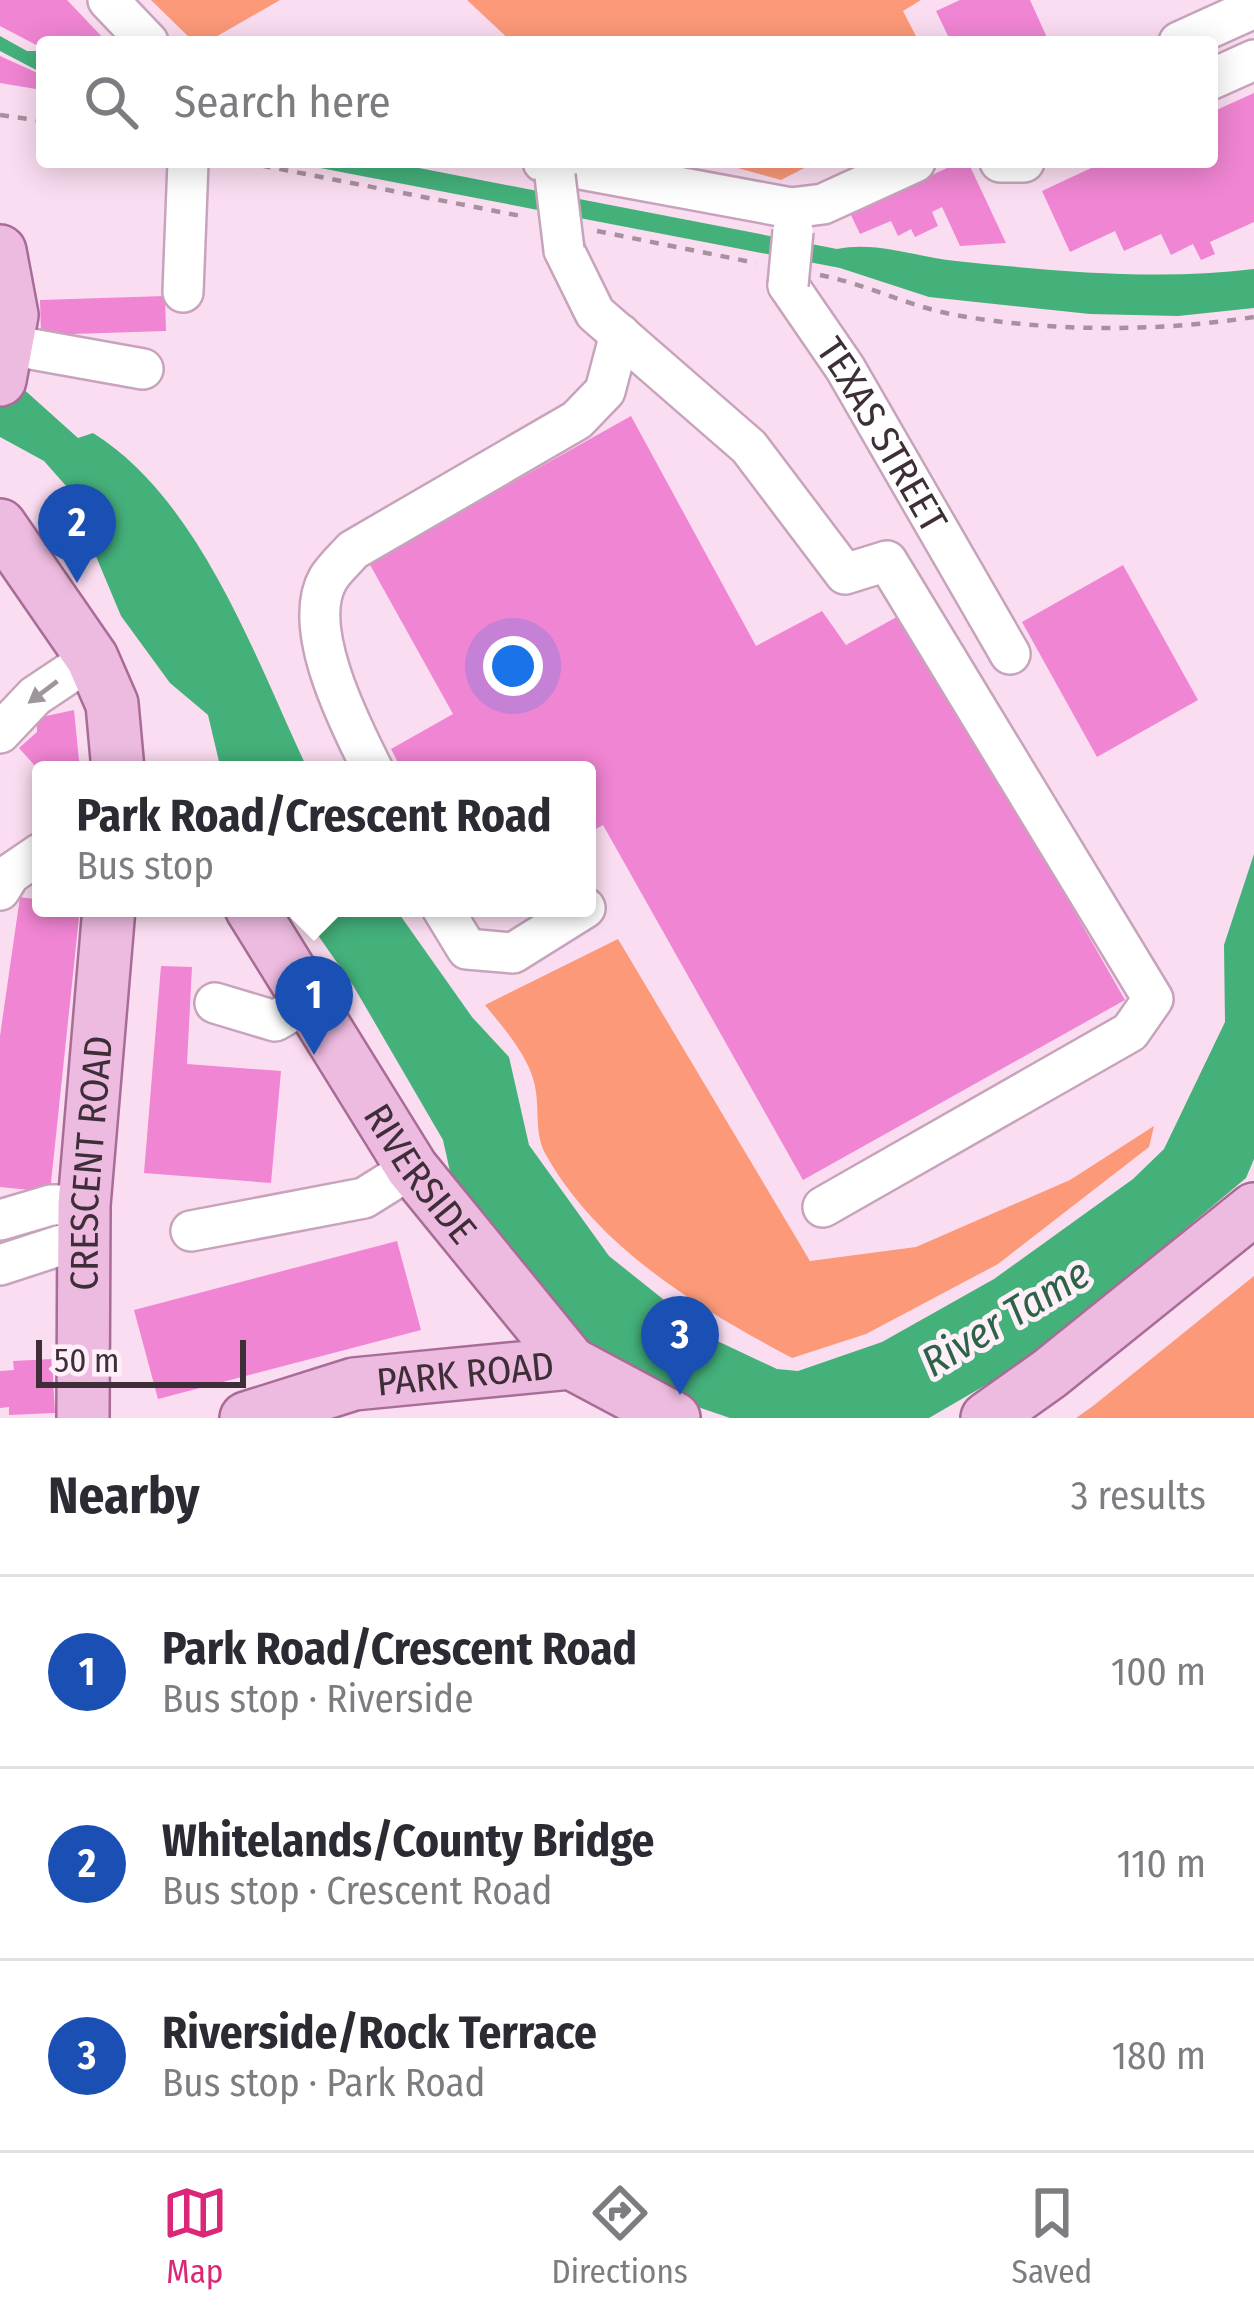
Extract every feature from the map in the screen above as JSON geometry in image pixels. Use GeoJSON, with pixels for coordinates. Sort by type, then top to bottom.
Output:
{"type":"FeatureCollection","features":[{"type":"Feature","properties":{"kind":"main road"},"geometry":{"type":"LineString","coordinates":[[0,251],[12,315],[6,358]]}},
{"type":"Feature","properties":{"kind":"main road"},"geometry":{"type":"LineString","coordinates":[[0,525],[92,658],[112,704],[117,761]]}},
{"type":"Feature","properties":{"kind":"main road","name":"CRESCENT ROAD"},"geometry":{"type":"LineString","coordinates":[[83,1418],[84,1221],[108,917]]}},
{"type":"Feature","properties":{"kind":"main road","name":"RIVERSIDE"},"geometry":{"type":"LineString","coordinates":[[256,917],[412,1168],[571,1364]]}},
{"type":"Feature","properties":{"kind":"main road"},"geometry":{"type":"LineString","coordinates":[[987,1418],[1049,1375],[1254,1209]]}},
{"type":"Feature","properties":{"kind":"main road","name":"PARK ROAD"},"geometry":{"type":"LineString","coordinates":[[245,1418],[354,1384],[571,1364],[674,1418]]}},
{"type":"Feature","properties":{"kind":"street"},"geometry":{"type":"LineString","coordinates":[[108,0],[142,36]]}},
{"type":"Feature","properties":{"kind":"street"},"geometry":{"type":"LineString","coordinates":[[1192,36],[1254,8]]}},
{"type":"Feature","properties":{"kind":"street"},"geometry":{"type":"LineString","coordinates":[[1218,76],[1254,60]]}},
{"type":"Feature","properties":{"kind":"street"},"geometry":{"type":"LineString","coordinates":[[183,292],[188,168]]}},
{"type":"Feature","properties":{"kind":"street"},"geometry":{"type":"LineString","coordinates":[[823,1207],[1130,1032],[1153,999],[887,561],[845,574],[749,447],[595,314],[565,233],[552,168],[792,219],[902,168]]}},
{"type":"Feature","properties":{"kind":"street"},"geometry":{"type":"LineString","coordinates":[[792,219],[792,275]]}},
{"type":"Feature","properties":{"kind":"street","name":"TEXAS STREET"},"geometry":{"type":"LineString","coordinates":[[792,275],[1010,654]]}},
{"type":"Feature","properties":{"kind":"street"},"geometry":{"type":"LineString","coordinates":[[369,761],[336,695],[322,627],[326,582],[353,550],[577,420],[605,391],[620,334]]}},
{"type":"Feature","properties":{"kind":"street"},"geometry":{"type":"LineString","coordinates":[[6,358],[143,369]]}},
{"type":"Feature","properties":{"kind":"street"},"geometry":{"type":"LineString","coordinates":[[0,733],[35,696],[92,658]]}},
{"type":"Feature","properties":{"kind":"street"},"geometry":{"type":"LineString","coordinates":[[0,890],[10,874],[32,859]]}},
{"type":"Feature","properties":{"kind":"street"},"geometry":{"type":"LineString","coordinates":[[447,917],[467,950],[513,953],[570,917]]}},
{"type":"Feature","properties":{"kind":"street"},"geometry":{"type":"LineString","coordinates":[[214,1003],[275,1021],[308,1002]]}},
{"type":"Feature","properties":{"kind":"street"},"geometry":{"type":"LineString","coordinates":[[191,1231],[364,1198],[412,1168]]}},
{"type":"Feature","properties":{"kind":"street"},"geometry":{"type":"LineString","coordinates":[[0,1220],[52,1204],[84,1221]]}},
{"type":"Feature","properties":{"kind":"street"},"geometry":{"type":"LineString","coordinates":[[0,1265],[84,1221]]}},
{"type":"Feature","properties":{"kind":"path"},"geometry":{"type":"LineString","coordinates":[[0,115],[36,120]]}},
{"type":"Feature","properties":{"kind":"path"},"geometry":{"type":"LineString","coordinates":[[271,168],[565,233],[792,275],[935,310],[1127,327],[1254,317]]}},
{"type":"Feature","properties":{"kind":"shaded area"},"geometry":{"type":"Polygon","coordinates":[[[151,0],[280,0],[217,36],[188,36],[151,0]]]}},
{"type":"Feature","properties":{"kind":"shaded area"},"geometry":{"type":"Polygon","coordinates":[[[467,0],[921,0],[903,11],[916,36],[506,36],[467,0]]]}},
{"type":"Feature","properties":{"kind":"shaded area"},"geometry":{"type":"Polygon","coordinates":[[[738,168],[804,168],[781,180],[738,168]]]}},
{"type":"Feature","properties":{"kind":"shaded area"},"geometry":{"type":"Polygon","coordinates":[[[618,939],[810,1261],[916,1247],[1070,1180],[1154,1126],[1149,1147],[998,1264],[866,1334],[792,1358],[688,1297],[623,1248],[568,1189],[543,1148],[529,1068],[485,1005],[618,939]]]}},
{"type":"Feature","properties":{"kind":"shaded area"},"geometry":{"type":"Polygon","coordinates":[[[1254,1276],[1254,1418],[1076,1418],[1093,1406],[1254,1276]]]}},
{"type":"Feature","properties":{"kind":"water"},"geometry":{"type":"Polygon","coordinates":[[[0,36],[36,51],[36,70],[0,51],[0,36]]]}},
{"type":"Feature","properties":{"kind":"water"},"geometry":{"type":"Polygon","coordinates":[[[320,168],[419,168],[837,249],[881,248],[956,261],[1105,273],[1254,269],[1254,308],[1178,316],[1090,314],[929,297],[840,268],[320,168]]]}},
{"type":"Feature","properties":{"kind":"water"},"geometry":{"type":"Polygon","coordinates":[[[0,368],[78,438],[93,433],[131,462],[164,498],[221,585],[304,761],[219,761],[208,715],[170,683],[121,616],[67,487],[44,461],[0,437],[0,368]]]}},
{"type":"Feature","properties":{"kind":"water","name":"River Tame"},"geometry":{"type":"Polygon","coordinates":[[[1254,854],[1254,1159],[1246,1178],[1027,1361],[929,1418],[730,1418],[689,1404],[567,1334],[455,1194],[443,1140],[354,987],[305,917],[401,917],[472,1017],[509,1057],[529,1145],[609,1256],[713,1339],[777,1369],[798,1371],[882,1342],[994,1279],[1133,1179],[1164,1149],[1225,1022],[1224,945],[1254,854]]]}},
{"type":"Feature","properties":{"kind":"building"},"geometry":{"type":"Polygon","coordinates":[[[0,0],[67,0],[101,36],[36,36],[36,45],[0,26],[0,0]]]}},
{"type":"Feature","properties":{"kind":"building"},"geometry":{"type":"Polygon","coordinates":[[[960,0],[1030,0],[1046,36],[948,36],[936,11],[960,0]]]}},
{"type":"Feature","properties":{"kind":"building"},"geometry":{"type":"Polygon","coordinates":[[[0,56],[36,72],[36,89],[0,83],[0,56]]]}},
{"type":"Feature","properties":{"kind":"building"},"geometry":{"type":"Polygon","coordinates":[[[1254,93],[1254,222],[1210,242],[1215,254],[1201,260],[1193,244],[1171,255],[1161,234],[1124,251],[1115,231],[1070,252],[1042,191],[1091,168],[1218,168],[1218,109],[1254,93]]]}},
{"type":"Feature","properties":{"kind":"building"},"geometry":{"type":"Polygon","coordinates":[[[947,168],[971,168],[1006,243],[960,246],[942,207],[932,212],[938,226],[915,237],[911,229],[898,236],[891,221],[860,234],[850,213],[947,168]]]}},
{"type":"Feature","properties":{"kind":"building"},"geometry":{"type":"Polygon","coordinates":[[[165,296],[166,331],[41,335],[40,300],[165,296]]]}},
{"type":"Feature","properties":{"kind":"building"},"geometry":{"type":"Polygon","coordinates":[[[631,416],[756,646],[822,611],[846,645],[904,613],[1125,1000],[803,1180],[603,825],[596,829],[596,761],[397,761],[391,749],[453,714],[369,563],[631,416]]]}},
{"type":"Feature","properties":{"kind":"building"},"geometry":{"type":"Polygon","coordinates":[[[1123,565],[1198,700],[1097,757],[1022,622],[1123,565]]]}},
{"type":"Feature","properties":{"kind":"building"},"geometry":{"type":"Polygon","coordinates":[[[74,710],[79,761],[32,763],[19,748],[37,732],[37,718],[74,710]]]}},
{"type":"Feature","properties":{"kind":"building"},"geometry":{"type":"Polygon","coordinates":[[[20,897],[32,899],[32,917],[79,917],[50,1192],[0,1187],[0,1036],[20,897]]]}},
{"type":"Feature","properties":{"kind":"building"},"geometry":{"type":"Polygon","coordinates":[[[161,966],[192,967],[187,1064],[281,1071],[271,1183],[144,1173],[161,966]]]}},
{"type":"Feature","properties":{"kind":"building"},"geometry":{"type":"Polygon","coordinates":[[[397,1241],[421,1330],[158,1399],[134,1310],[397,1241]]]}},
{"type":"Feature","properties":{"kind":"building"},"geometry":{"type":"Polygon","coordinates":[[[52,1359],[55,1413],[9,1415],[9,1407],[0,1408],[0,1371],[14,1370],[13,1361],[52,1359]]]}},
{"type":"Feature","properties":{"kind":"place","name":"Whitelands/County Bridge"},"geometry":{"type":"Point","coordinates":[77,583]}},
{"type":"Feature","properties":{"kind":"place","name":"Park Road/Crescent Road"},"geometry":{"type":"Point","coordinates":[314,1055]}},
{"type":"Feature","properties":{"kind":"place","name":"Riverside/Rock Terrace"},"geometry":{"type":"Point","coordinates":[680,1395]}}]}
